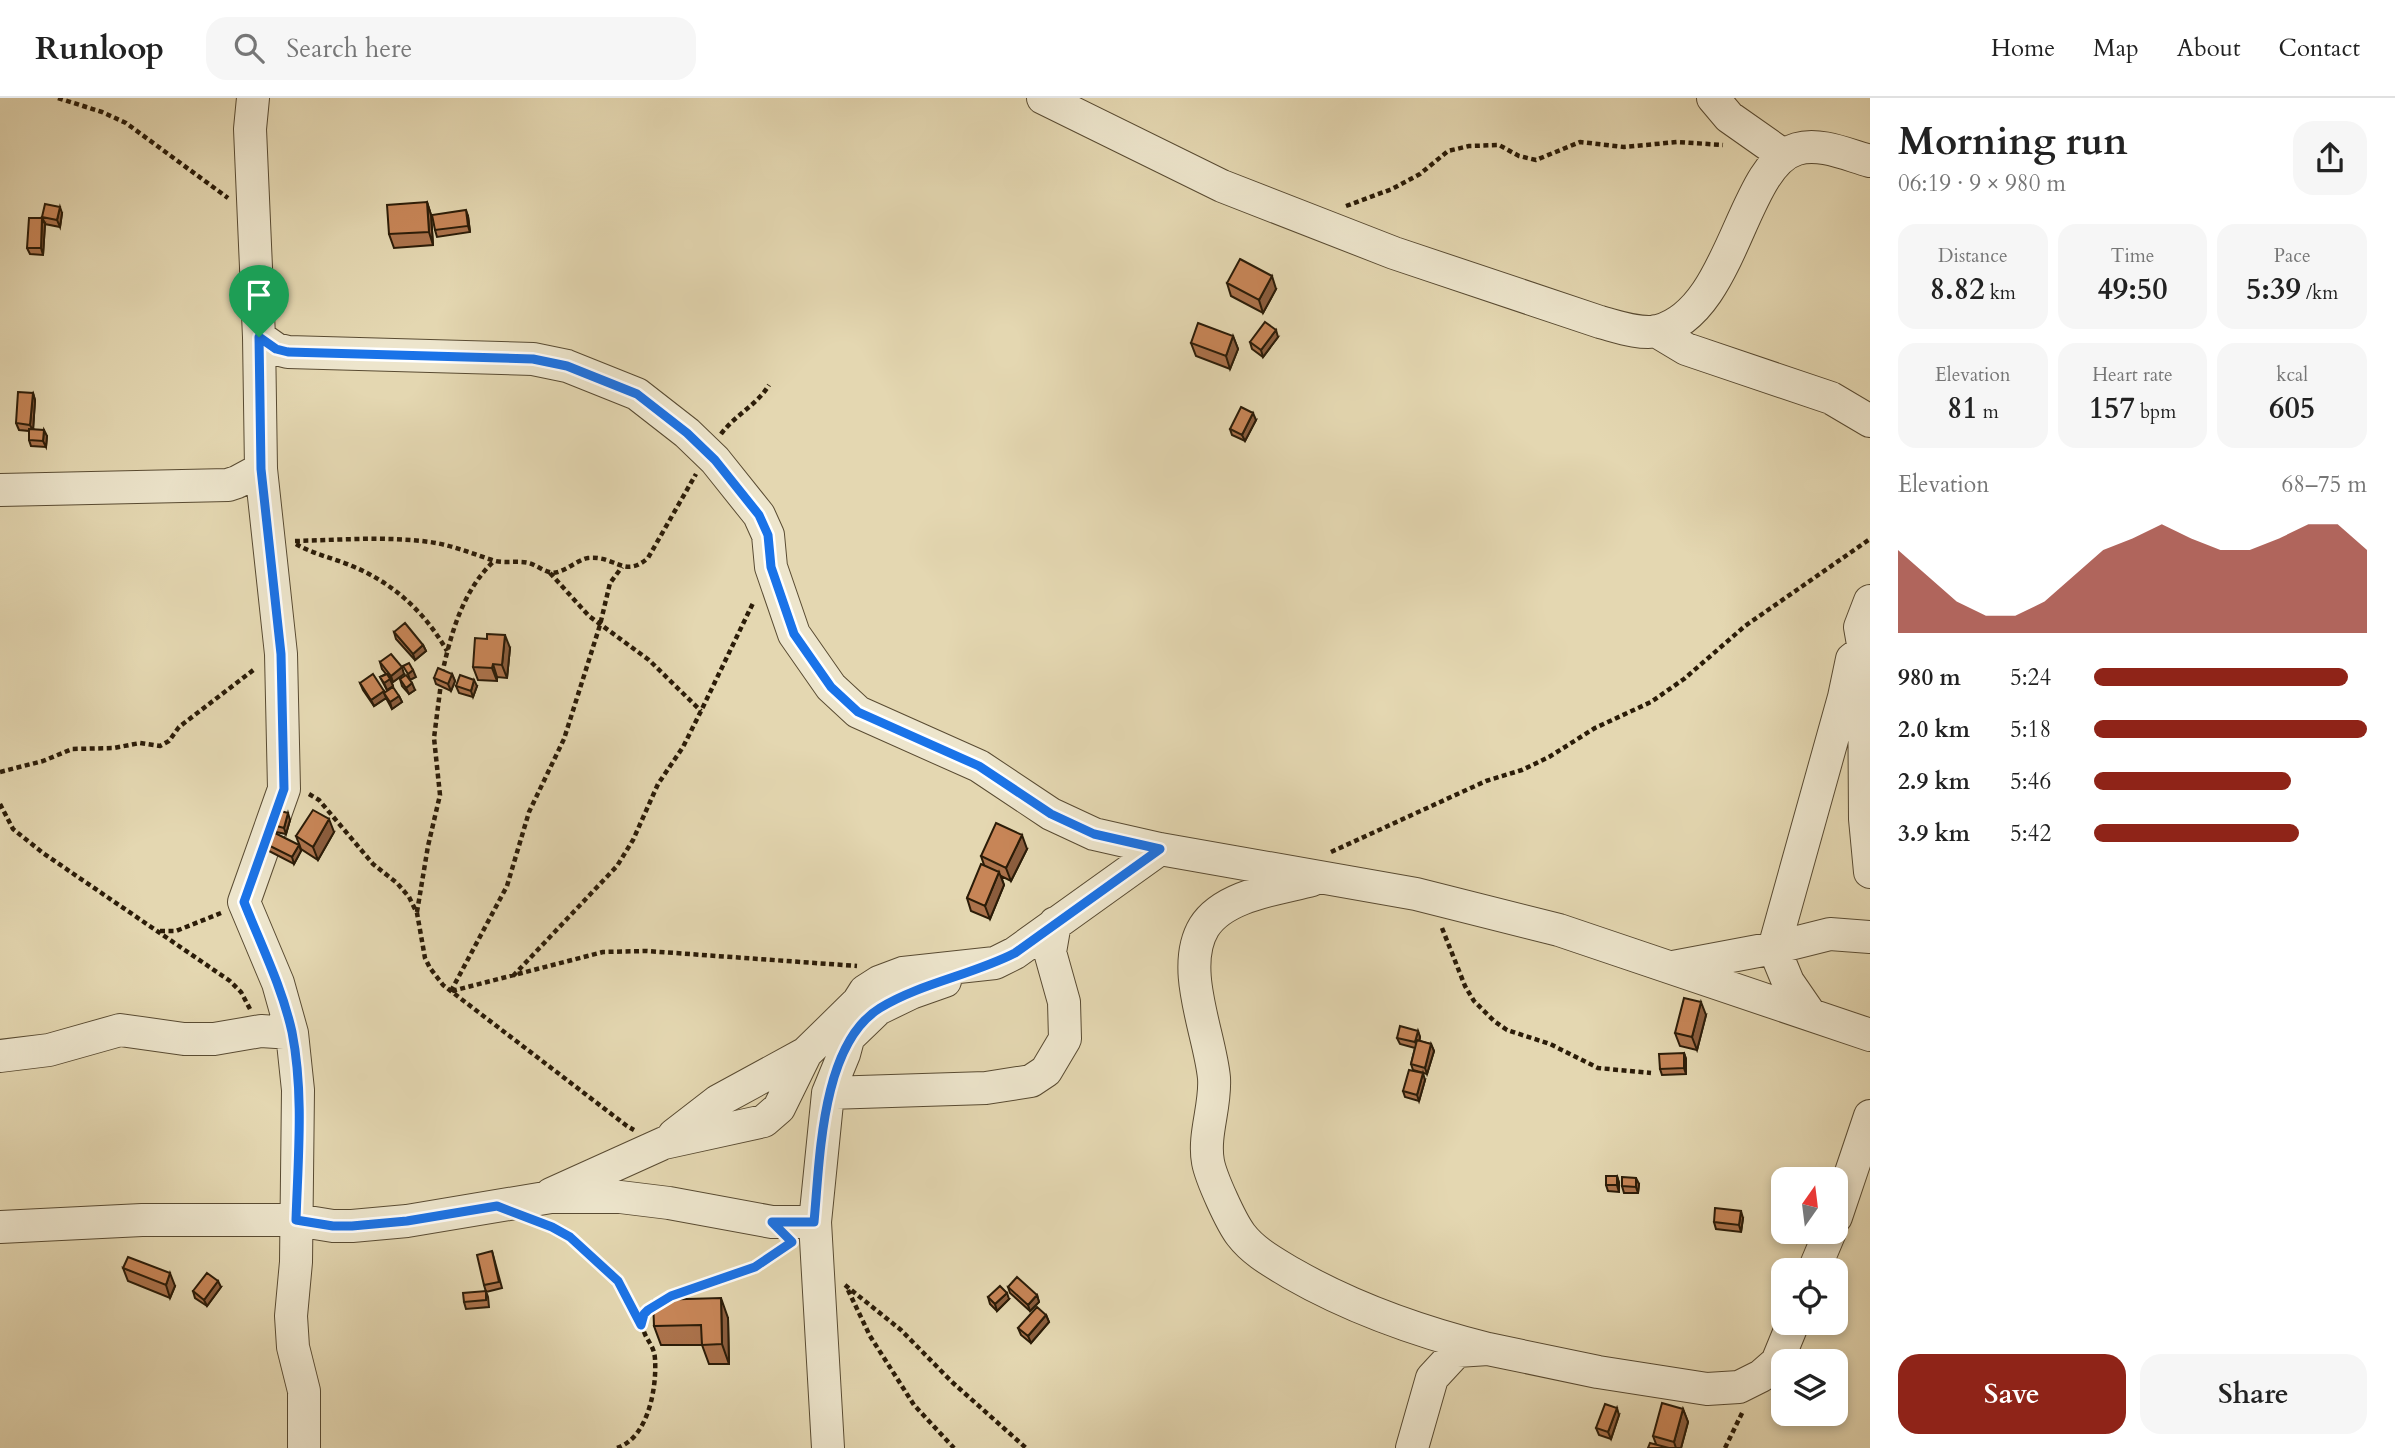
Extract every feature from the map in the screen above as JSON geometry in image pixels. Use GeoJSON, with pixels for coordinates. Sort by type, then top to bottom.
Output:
{"type":"FeatureCollection","features":[{"type":"Feature","properties":{"kind":"street"},"geometry":{"type":"LineString","coordinates":[[253,98],[250,128],[259,337],[261,469],[281,654],[284,789],[244,902],[278,983],[292,1033],[299,1090],[296,1262],[290,1316],[293,1347],[304,1391],[304,1448]]}},
{"type":"Feature","properties":{"kind":"street"},"geometry":{"type":"LineString","coordinates":[[1043,98],[1222,186],[1394,253],[1600,322],[1629,329],[1656,331],[1686,349],[1831,398],[1870,421]]}},
{"type":"Feature","properties":{"kind":"street"},"geometry":{"type":"LineString","coordinates":[[1713,98],[1729,117],[1776,150],[1812,146],[1870,161]]}},
{"type":"Feature","properties":{"kind":"street"},"geometry":{"type":"LineString","coordinates":[[1656,331],[1691,311],[1716,279],[1760,186],[1773,165],[1776,150]]}},
{"type":"Feature","properties":{"kind":"street"},"geometry":{"type":"LineString","coordinates":[[259,337],[276,349],[288,352],[533,359],[567,366],[637,394],[708,453],[759,515],[768,535],[771,567],[794,634],[831,687],[858,712],[979,766],[1051,814],[1094,834],[1160,849],[1323,866],[1416,894],[1559,930],[1870,1035]]}},
{"type":"Feature","properties":{"kind":"street"},"geometry":{"type":"LineString","coordinates":[[0,490],[228,485],[261,469]]}},
{"type":"Feature","properties":{"kind":"street"},"geometry":{"type":"LineString","coordinates":[[1870,601],[1860,626],[1864,650],[1864,818],[1870,872]]}},
{"type":"Feature","properties":{"kind":"street"},"geometry":{"type":"LineString","coordinates":[[1810,1014],[1788,982],[1774,948],[1844,697],[1852,659],[1864,650]]}},
{"type":"Feature","properties":{"kind":"street"},"geometry":{"type":"LineString","coordinates":[[850,1036],[878,1009],[911,993],[995,963],[1015,953],[1160,849]]}},
{"type":"Feature","properties":{"kind":"street"},"geometry":{"type":"LineString","coordinates":[[1323,866],[1216,911],[1203,929],[1196,951],[1196,987],[1213,1075],[1214,1097],[1207,1148],[1208,1164],[1240,1234],[1261,1255],[1321,1290],[1382,1315],[1421,1330],[1489,1349],[1598,1372],[1707,1389],[1739,1387],[1761,1376],[1777,1362],[1788,1335]]}},
{"type":"Feature","properties":{"kind":"street"},"geometry":{"type":"LineString","coordinates":[[828,1093],[986,1088],[1031,1082],[1046,1071],[1065,1039],[1064,1002],[1050,952],[1055,923]]}},
{"type":"Feature","properties":{"kind":"street"},"geometry":{"type":"LineString","coordinates":[[1671,967],[1774,948],[1830,934],[1870,937]]}},
{"type":"Feature","properties":{"kind":"street"},"geometry":{"type":"LineString","coordinates":[[541,1211],[664,1143],[764,1121],[779,1108],[806,1053],[858,1002],[865,991],[878,982],[903,973],[995,963]]}},
{"type":"Feature","properties":{"kind":"street"},"geometry":{"type":"LineString","coordinates":[[793,1229],[828,1093],[850,1036],[858,1002]]}},
{"type":"Feature","properties":{"kind":"street"},"geometry":{"type":"LineString","coordinates":[[0,1056],[49,1050],[120,1030],[184,1039],[214,1039],[261,1031],[292,1033]]}},
{"type":"Feature","properties":{"kind":"street"},"geometry":{"type":"LineString","coordinates":[[1848,1181],[1870,1116]]}},
{"type":"Feature","properties":{"kind":"street"},"geometry":{"type":"LineString","coordinates":[[0,1227],[142,1220],[296,1220],[352,1226],[541,1211],[620,1197],[669,1203],[793,1229],[817,1262],[828,1448]]}},
{"type":"Feature","properties":{"kind":"street"},"geometry":{"type":"LineString","coordinates":[[1412,1448],[1432,1378],[1457,1351],[1489,1349]]}},
{"type":"Feature","properties":{"kind":"path"},"geometry":{"type":"LineString","coordinates":[[58,98],[126,123],[254,217]]}},
{"type":"Feature","properties":{"kind":"path"},"geometry":{"type":"LineString","coordinates":[[1310,220],[1392,189],[1420,174],[1448,151],[1469,146],[1499,145],[1519,156],[1536,160],[1580,142],[1624,147],[1677,142],[1710,143],[1776,150]]}},
{"type":"Feature","properties":{"kind":"path"},"geometry":{"type":"LineString","coordinates":[[550,573],[578,560],[590,558],[613,562],[622,568],[639,566],[648,558],[708,453],[731,421],[762,396],[769,385]]}},
{"type":"Feature","properties":{"kind":"path"},"geometry":{"type":"LineString","coordinates":[[448,652],[425,616],[385,583],[354,566],[290,541],[367,539],[430,542],[494,561],[528,563],[550,573],[600,625],[649,660],[701,711]]}},
{"type":"Feature","properties":{"kind":"path"},"geometry":{"type":"LineString","coordinates":[[1323,866],[1486,781],[1522,770],[1549,757],[1595,728],[1651,702],[1684,679],[1745,626],[1870,539]]}},
{"type":"Feature","properties":{"kind":"path"},"geometry":{"type":"LineString","coordinates":[[494,561],[481,574],[465,602],[454,628],[442,672],[434,738],[440,795],[417,913],[425,958],[430,968],[451,991],[627,1126],[664,1143]]}},
{"type":"Feature","properties":{"kind":"path"},"geometry":{"type":"LineString","coordinates":[[513,976],[617,866],[633,840],[657,784],[683,747],[771,567]]}},
{"type":"Feature","properties":{"kind":"path"},"geometry":{"type":"LineString","coordinates":[[451,991],[507,886],[526,821],[564,739],[600,625],[610,583],[622,568]]}},
{"type":"Feature","properties":{"kind":"path"},"geometry":{"type":"LineString","coordinates":[[0,772],[43,761],[72,749],[140,744],[160,746],[169,741],[179,727],[244,676],[281,654]]}},
{"type":"Feature","properties":{"kind":"path"},"geometry":{"type":"LineString","coordinates":[[284,789],[302,792],[319,800],[373,864],[403,890],[417,913]]}},
{"type":"Feature","properties":{"kind":"path"},"geometry":{"type":"LineString","coordinates":[[0,804],[13,828],[43,853],[230,981],[241,992],[261,1031]]}},
{"type":"Feature","properties":{"kind":"path"},"geometry":{"type":"LineString","coordinates":[[1416,894],[1443,930],[1465,986],[1474,1001],[1494,1021],[1507,1030],[1550,1044],[1598,1068],[1651,1073]]}},
{"type":"Feature","properties":{"kind":"path"},"geometry":{"type":"LineString","coordinates":[[159,931],[187,928],[244,902]]}},
{"type":"Feature","properties":{"kind":"path"},"geometry":{"type":"LineString","coordinates":[[451,991],[603,952],[647,951],[840,963],[903,973]]}},
{"type":"Feature","properties":{"kind":"path"},"geometry":{"type":"LineString","coordinates":[[541,1211],[618,1281],[656,1360],[650,1406],[643,1425],[626,1445],[617,1448]]}},
{"type":"Feature","properties":{"kind":"path"},"geometry":{"type":"LineString","coordinates":[[641,1325],[648,1310],[671,1296],[755,1267],[793,1229]]}},
{"type":"Feature","properties":{"kind":"path"},"geometry":{"type":"LineString","coordinates":[[817,1262],[901,1330],[952,1382],[1026,1448]]}},
{"type":"Feature","properties":{"kind":"path"},"geometry":{"type":"LineString","coordinates":[[846,1286],[870,1336],[914,1405],[954,1448]]}},
{"type":"Feature","properties":{"kind":"building"},"geometry":{"type":"Polygon","coordinates":[[[427,202],[429,232],[389,234],[387,205],[427,202]]]}},
{"type":"Feature","properties":{"kind":"building"},"geometry":{"type":"Polygon","coordinates":[[[45,204],[60,207],[57,220],[42,217],[45,204]]]}},
{"type":"Feature","properties":{"kind":"building"},"geometry":{"type":"Polygon","coordinates":[[[466,210],[468,226],[435,230],[432,215],[466,210]]]}},
{"type":"Feature","properties":{"kind":"building"},"geometry":{"type":"Polygon","coordinates":[[[29,218],[42,218],[41,248],[27,248],[29,218]]]}},
{"type":"Feature","properties":{"kind":"building"},"geometry":{"type":"Polygon","coordinates":[[[1240,259],[1272,276],[1259,300],[1227,283],[1240,259]]]}},
{"type":"Feature","properties":{"kind":"building"},"geometry":{"type":"Polygon","coordinates":[[[1265,322],[1276,330],[1261,350],[1250,342],[1265,322]]]}},
{"type":"Feature","properties":{"kind":"building"},"geometry":{"type":"Polygon","coordinates":[[[1198,323],[1233,336],[1226,356],[1191,343],[1198,323]]]}},
{"type":"Feature","properties":{"kind":"building"},"geometry":{"type":"Polygon","coordinates":[[[18,392],[33,393],[30,425],[16,423],[18,392]]]}},
{"type":"Feature","properties":{"kind":"building"},"geometry":{"type":"Polygon","coordinates":[[[1241,407],[1253,413],[1242,435],[1230,429],[1241,407]]]}},
{"type":"Feature","properties":{"kind":"building"},"geometry":{"type":"Polygon","coordinates":[[[29,429],[44,430],[43,441],[29,440],[29,429]]]}},
{"type":"Feature","properties":{"kind":"building"},"geometry":{"type":"Polygon","coordinates":[[[405,623],[423,645],[413,654],[394,632],[405,623]]]}},
{"type":"Feature","properties":{"kind":"building"},"geometry":{"type":"Polygon","coordinates":[[[487,634],[505,635],[502,665],[493,664],[492,668],[473,667],[475,638],[487,639],[487,634]]]}},
{"type":"Feature","properties":{"kind":"building"},"geometry":{"type":"Polygon","coordinates":[[[391,654],[402,667],[391,676],[380,662],[391,654]]]}},
{"type":"Feature","properties":{"kind":"building"},"geometry":{"type":"Polygon","coordinates":[[[409,663],[413,670],[408,674],[403,666],[409,663]]]}},
{"type":"Feature","properties":{"kind":"building"},"geometry":{"type":"Polygon","coordinates":[[[438,668],[452,674],[448,684],[434,678],[438,668]]]}},
{"type":"Feature","properties":{"kind":"building"},"geometry":{"type":"Polygon","coordinates":[[[373,674],[384,691],[371,700],[360,683],[373,674]]]}},
{"type":"Feature","properties":{"kind":"building"},"geometry":{"type":"Polygon","coordinates":[[[387,674],[390,679],[384,683],[380,677],[387,674]]]}},
{"type":"Feature","properties":{"kind":"building"},"geometry":{"type":"Polygon","coordinates":[[[406,675],[412,683],[406,688],[400,679],[406,675]]]}},
{"type":"Feature","properties":{"kind":"building"},"geometry":{"type":"Polygon","coordinates":[[[460,675],[474,680],[471,691],[456,686],[460,675]]]}},
{"type":"Feature","properties":{"kind":"building"},"geometry":{"type":"Polygon","coordinates":[[[393,687],[399,696],[390,702],[384,693],[393,687]]]}},
{"type":"Feature","properties":{"kind":"building"},"geometry":{"type":"Polygon","coordinates":[[[277,810],[288,813],[284,828],[273,825],[277,810]]]}},
{"type":"Feature","properties":{"kind":"building"},"geometry":{"type":"Polygon","coordinates":[[[313,810],[329,819],[313,847],[296,836],[313,810]]]}},
{"type":"Feature","properties":{"kind":"building"},"geometry":{"type":"Polygon","coordinates":[[[996,823],[1022,835],[1006,868],[981,856],[996,823]]]}},
{"type":"Feature","properties":{"kind":"building"},"geometry":{"type":"Polygon","coordinates":[[[273,832],[299,845],[292,857],[266,844],[273,832]]]}},
{"type":"Feature","properties":{"kind":"building"},"geometry":{"type":"Polygon","coordinates":[[[981,864],[999,872],[985,906],[967,898],[981,864]]]}},
{"type":"Feature","properties":{"kind":"building"},"geometry":{"type":"Polygon","coordinates":[[[1684,998],[1701,1002],[1692,1037],[1675,1033],[1684,998]]]}},
{"type":"Feature","properties":{"kind":"building"},"geometry":{"type":"Polygon","coordinates":[[[1400,1026],[1418,1031],[1415,1042],[1397,1038],[1400,1026]]]}},
{"type":"Feature","properties":{"kind":"building"},"geometry":{"type":"Polygon","coordinates":[[[1417,1040],[1431,1044],[1425,1068],[1411,1064],[1417,1040]]]}},
{"type":"Feature","properties":{"kind":"building"},"geometry":{"type":"Polygon","coordinates":[[[1684,1053],[1684,1068],[1660,1069],[1659,1054],[1684,1053]]]}},
{"type":"Feature","properties":{"kind":"building"},"geometry":{"type":"Polygon","coordinates":[[[1409,1070],[1423,1073],[1417,1095],[1403,1091],[1409,1070]]]}},
{"type":"Feature","properties":{"kind":"building"},"geometry":{"type":"Polygon","coordinates":[[[1606,1176],[1617,1176],[1617,1185],[1606,1185],[1606,1176]]]}},
{"type":"Feature","properties":{"kind":"building"},"geometry":{"type":"Polygon","coordinates":[[[1622,1177],[1636,1178],[1636,1187],[1622,1186],[1622,1177]]]}},
{"type":"Feature","properties":{"kind":"building"},"geometry":{"type":"Polygon","coordinates":[[[1715,1208],[1741,1211],[1739,1225],[1714,1222],[1715,1208]]]}},
{"type":"Feature","properties":{"kind":"building"},"geometry":{"type":"Polygon","coordinates":[[[492,1251],[499,1282],[484,1285],[477,1255],[492,1251]]]}},
{"type":"Feature","properties":{"kind":"building"},"geometry":{"type":"Polygon","coordinates":[[[128,1257],[170,1273],[166,1285],[123,1268],[128,1257]]]}},
{"type":"Feature","properties":{"kind":"building"},"geometry":{"type":"Polygon","coordinates":[[[207,1273],[218,1281],[204,1300],[193,1291],[207,1273]]]}},
{"type":"Feature","properties":{"kind":"building"},"geometry":{"type":"Polygon","coordinates":[[[1017,1277],[1037,1295],[1028,1305],[1008,1287],[1017,1277]]]}},
{"type":"Feature","properties":{"kind":"building"},"geometry":{"type":"Polygon","coordinates":[[[1000,1286],[1007,1293],[995,1304],[988,1297],[1000,1286]]]}},
{"type":"Feature","properties":{"kind":"building"},"geometry":{"type":"Polygon","coordinates":[[[486,1291],[486,1300],[464,1302],[463,1293],[486,1291]]]}},
{"type":"Feature","properties":{"kind":"building"},"geometry":{"type":"Polygon","coordinates":[[[721,1298],[722,1344],[702,1345],[701,1325],[654,1326],[653,1300],[721,1298]]]}},
{"type":"Feature","properties":{"kind":"building"},"geometry":{"type":"Polygon","coordinates":[[[1037,1307],[1046,1315],[1028,1336],[1018,1328],[1037,1307]]]}},
{"type":"Feature","properties":{"kind":"building"},"geometry":{"type":"Polygon","coordinates":[[[1662,1403],[1683,1409],[1674,1442],[1653,1436],[1662,1403]]]}},
{"type":"Feature","properties":{"kind":"building"},"geometry":{"type":"Polygon","coordinates":[[[1605,1404],[1617,1408],[1608,1432],[1596,1428],[1605,1404]]]}},
{"type":"Feature","properties":{"kind":"building"},"geometry":{"type":"Polygon","coordinates":[[[1650,1443],[1669,1448],[1648,1448],[1650,1443]]]}},
{"type":"Feature","properties":{"kind":"route"},"geometry":{"type":"LineString","coordinates":[[259,337],[276,349],[288,352],[533,359],[567,366],[637,394],[687,433],[715,460],[759,515],[768,535],[771,567],[794,634],[831,687],[858,712],[979,766],[1051,814],[1094,834],[1160,849],[1015,953],[995,963],[911,993],[878,1009],[850,1036],[828,1093],[814,1222],[772,1222],[792,1242],[755,1267],[671,1296],[648,1310],[641,1325],[618,1281],[570,1237],[552,1227],[497,1206],[407,1221],[352,1226],[296,1220],[299,1090],[292,1033],[278,983],[244,902],[250,878],[284,789],[281,654],[261,469],[259,337]]}}]}
